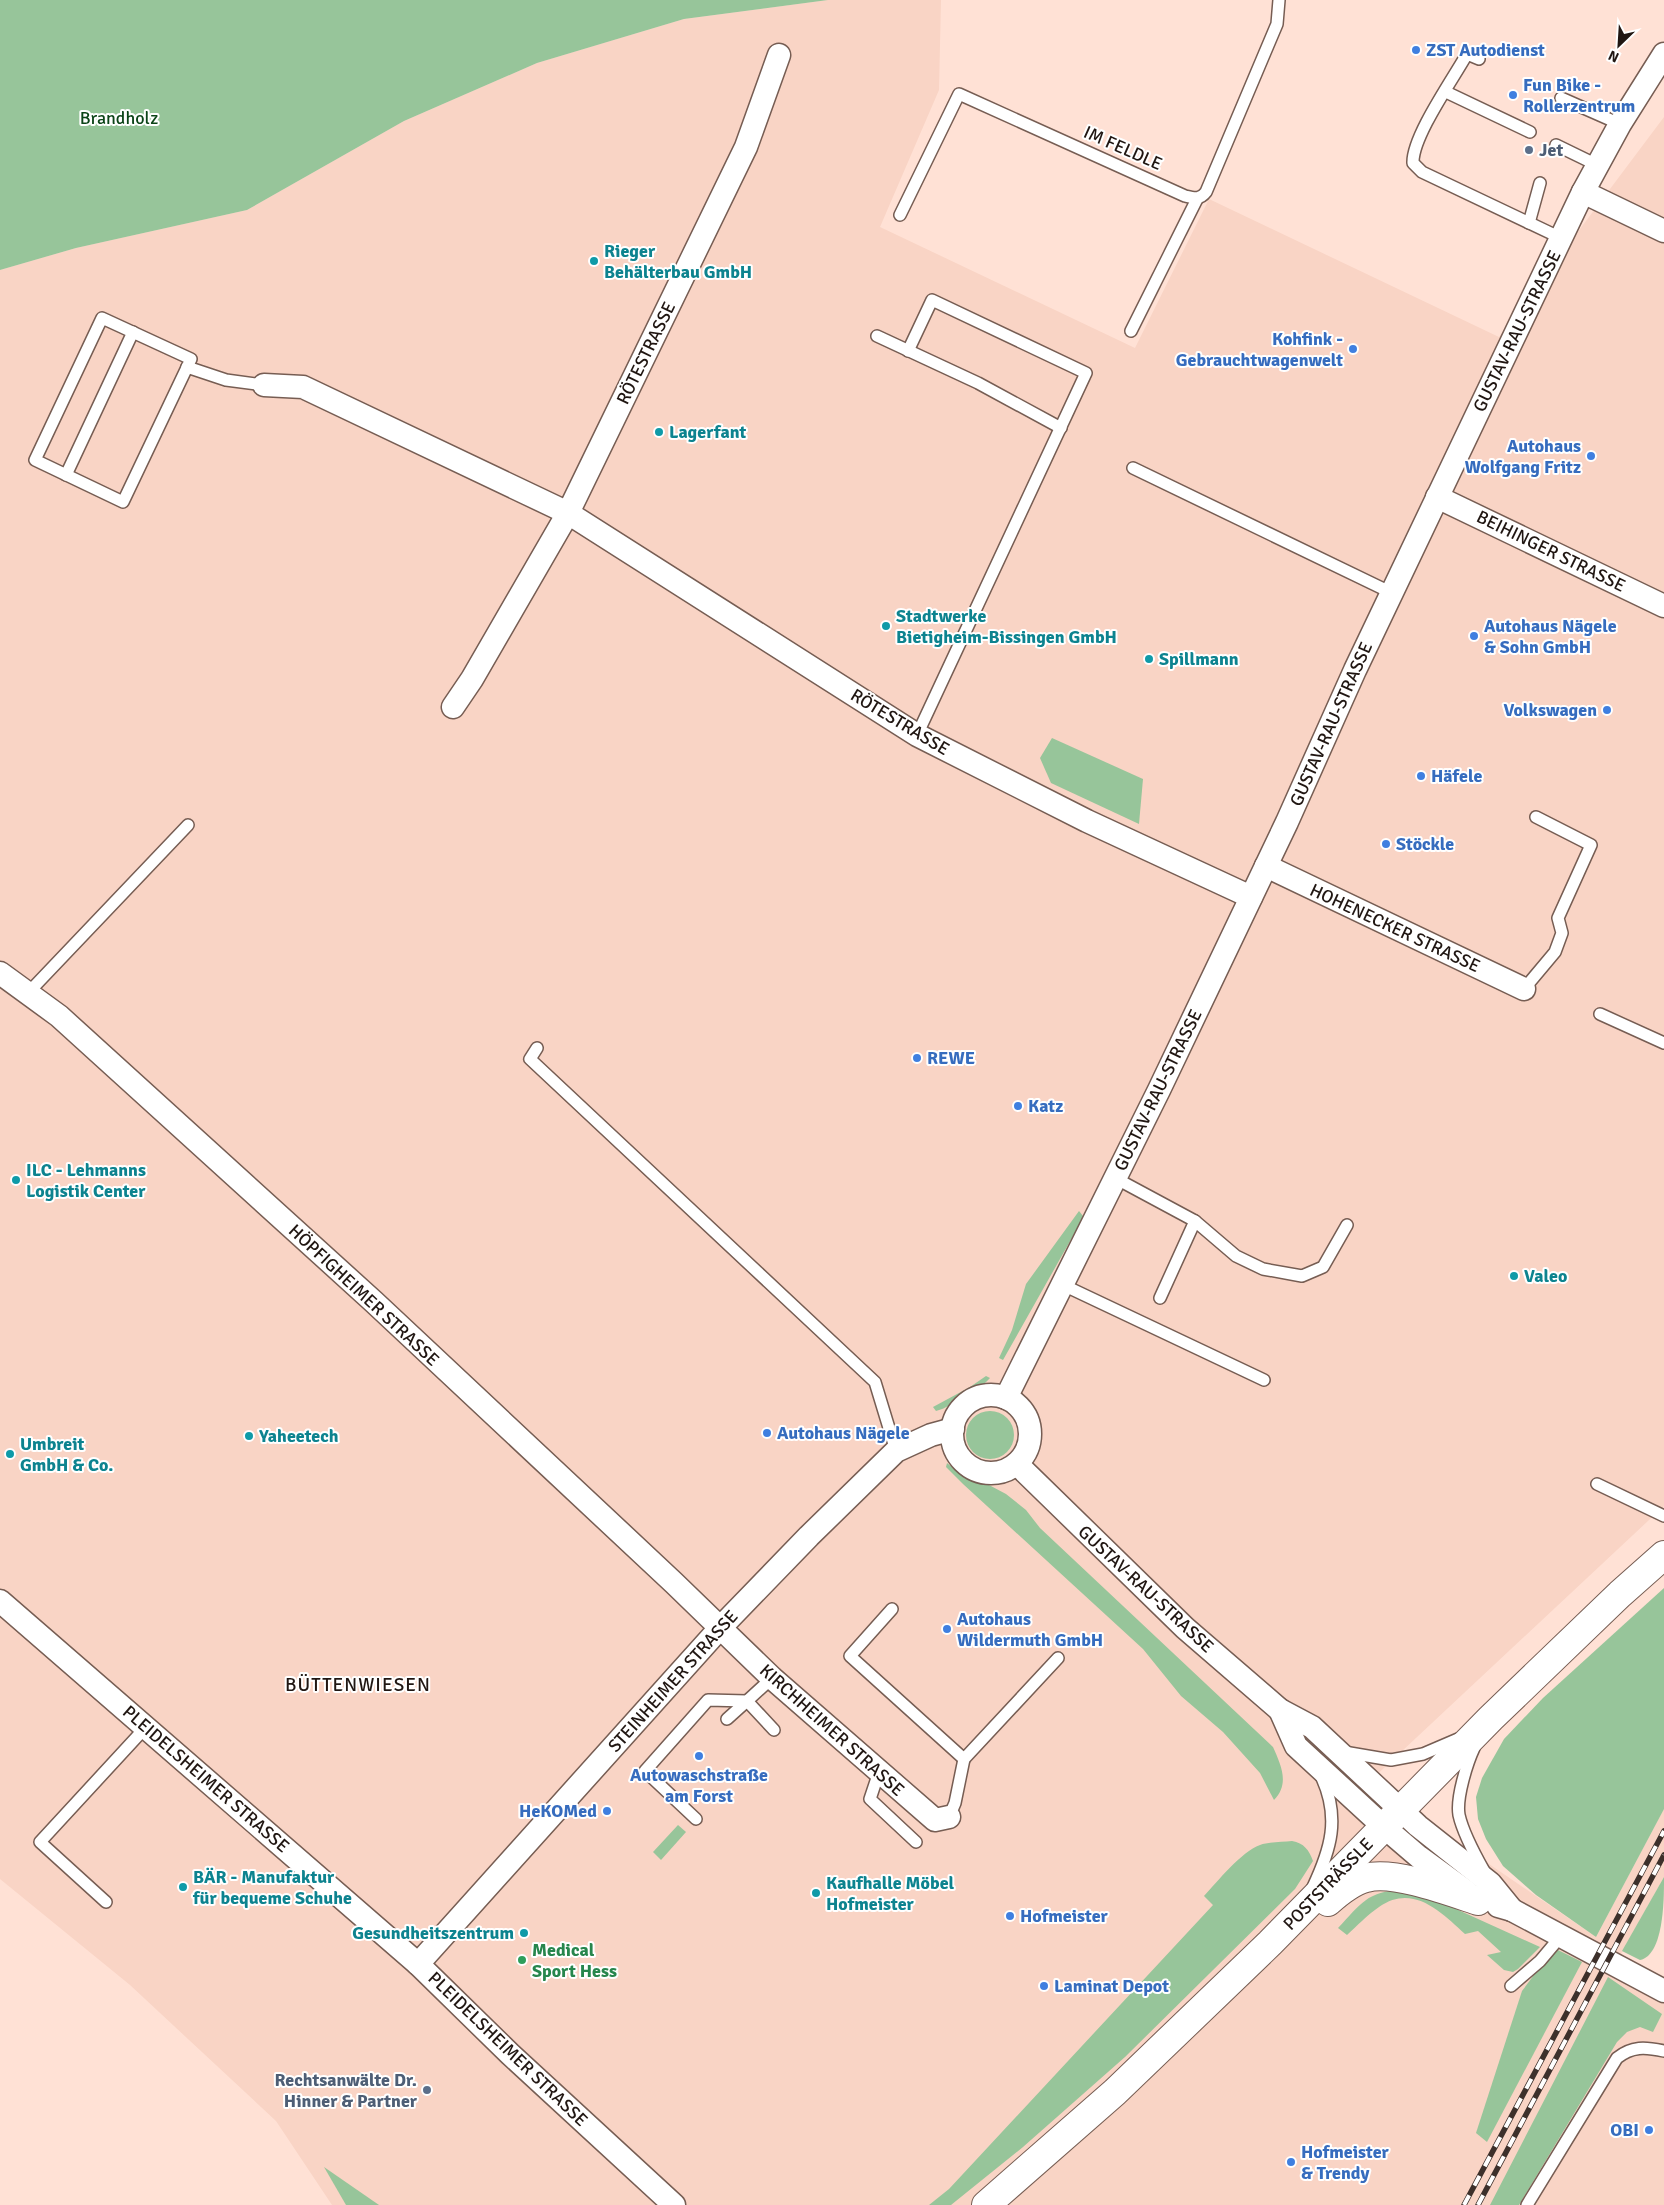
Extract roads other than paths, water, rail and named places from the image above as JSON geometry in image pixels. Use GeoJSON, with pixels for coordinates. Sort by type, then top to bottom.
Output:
{"type":"FeatureCollection","features":[{"type":"Feature","properties":{"kind":"main road","name":"POSTSTRÄSSLE"},"geometry":{"type":"LineString","coordinates":[[986,2205],[1115,2092],[1270,1943],[1491,1718],[1613,1600],[1664,1555]]}},
{"type":"Feature","properties":{"kind":"main road"},"geometry":{"type":"LineString","coordinates":[[1246,1966],[1298,1929],[1343,1889],[1366,1878],[1388,1876],[1484,1892]]}},
{"type":"Feature","properties":{"kind":"street","name":"RÖTESTRASSE"},"geometry":{"type":"LineString","coordinates":[[453,707],[472,678],[568,512],[746,147],[779,54]]}},
{"type":"Feature","properties":{"kind":"street","name":"GUSTAV-RAU-STRASSE"},"geometry":{"type":"LineString","coordinates":[[1006,1398],[1266,866],[1437,497],[1583,192],[1620,124],[1664,54]]}},
{"type":"Feature","properties":{"kind":"street"},"geometry":{"type":"LineString","coordinates":[[1583,192],[1664,231]]}},
{"type":"Feature","properties":{"kind":"street","name":"RÖTESTRASSE"},"geometry":{"type":"LineString","coordinates":[[264,385],[303,387],[568,512],[917,735],[1087,821],[1251,897]]}},
{"type":"Feature","properties":{"kind":"street","name":"BEIHINGER STRASSE"},"geometry":{"type":"LineString","coordinates":[[1437,497],[1664,606]]}},
{"type":"Feature","properties":{"kind":"street","name":"HOHENECKER STRASSE"},"geometry":{"type":"LineString","coordinates":[[1266,866],[1524,989]]}},
{"type":"Feature","properties":{"kind":"street","name":"HÖPFIGHEIMER STRASSE"},"geometry":{"type":"LineString","coordinates":[[0,973],[59,1016],[374,1302],[720,1628]]}},
{"type":"Feature","properties":{"kind":"street"},"geometry":{"type":"LineString","coordinates":[[995,1395],[1006,1398],[1017,1406],[1025,1416],[1030,1428],[1030,1441],[1025,1454],[1017,1464],[1005,1470],[992,1473],[978,1471],[967,1464],[958,1454],[953,1442],[952,1428],[959,1412],[972,1400],[983,1396],[995,1395]]}},
{"type":"Feature","properties":{"kind":"street","name":"STEINHEIMER STRASSE"},"geometry":{"type":"LineString","coordinates":[[418,1964],[720,1628],[809,1536],[896,1451],[931,1435],[952,1428]]}},
{"type":"Feature","properties":{"kind":"street","name":"GUSTAV-RAU-STRASSE"},"geometry":{"type":"LineString","coordinates":[[1017,1464],[1185,1628],[1280,1710],[1312,1728],[1336,1750],[1392,1818]]}},
{"type":"Feature","properties":{"kind":"street","name":"PLEIDELSHEIMER STRASSE"},"geometry":{"type":"LineString","coordinates":[[0,1601],[418,1964],[510,2054],[674,2205]]}},
{"type":"Feature","properties":{"kind":"street","name":"KIRCHHEIMER STRASSE"},"geometry":{"type":"LineString","coordinates":[[720,1628],[772,1678],[935,1820],[950,1817]]}},
{"type":"Feature","properties":{"kind":"street","name":"GUSTAV-RAU-STRASSE"},"geometry":{"type":"LineString","coordinates":[[1280,1710],[1296,1746],[1315,1763],[1392,1818]]}},
{"type":"Feature","properties":{"kind":"street"},"geometry":{"type":"LineString","coordinates":[[1392,1818],[1433,1838],[1484,1892],[1512,1910],[1664,1991]]}},
{"type":"Feature","properties":{"kind":"lane"},"geometry":{"type":"LineString","coordinates":[[1131,331],[1198,199],[1206,192],[1277,24],[1279,0]]}},
{"type":"Feature","properties":{"kind":"lane"},"geometry":{"type":"LineString","coordinates":[[1479,59],[1467,54],[1433,111],[1414,149],[1413,163],[1422,172],[1561,238]]}},
{"type":"Feature","properties":{"kind":"lane"},"geometry":{"type":"LineString","coordinates":[[1446,92],[1530,132]]}},
{"type":"Feature","properties":{"kind":"lane","name":"IM FELDLE"},"geometry":{"type":"LineString","coordinates":[[900,215],[959,94],[1185,196],[1198,199]]}},
{"type":"Feature","properties":{"kind":"lane"},"geometry":{"type":"LineString","coordinates":[[1561,98],[1620,124]]}},
{"type":"Feature","properties":{"kind":"lane"},"geometry":{"type":"LineString","coordinates":[[1559,152],[1598,165]]}},
{"type":"Feature","properties":{"kind":"lane"},"geometry":{"type":"LineString","coordinates":[[1529,223],[1543,185]]}},
{"type":"Feature","properties":{"kind":"lane"},"geometry":{"type":"LineString","coordinates":[[908,352],[932,300],[1086,373],[917,735]]}},
{"type":"Feature","properties":{"kind":"lane"},"geometry":{"type":"LineString","coordinates":[[102,318],[133,332],[190,359],[124,502],[35,460],[102,318]]}},
{"type":"Feature","properties":{"kind":"lane"},"geometry":{"type":"LineString","coordinates":[[66,475],[133,332]]}},
{"type":"Feature","properties":{"kind":"lane"},"geometry":{"type":"LineString","coordinates":[[877,336],[978,383],[1061,428]]}},
{"type":"Feature","properties":{"kind":"lane"},"geometry":{"type":"LineString","coordinates":[[187,367],[226,380],[264,385]]}},
{"type":"Feature","properties":{"kind":"lane"},"geometry":{"type":"LineString","coordinates":[[1133,468],[1392,593]]}},
{"type":"Feature","properties":{"kind":"lane"},"geometry":{"type":"LineString","coordinates":[[1524,989],[1554,952],[1562,933],[1558,918],[1591,845],[1536,817]]}},
{"type":"Feature","properties":{"kind":"lane"},"geometry":{"type":"LineString","coordinates":[[28,993],[188,825]]}},
{"type":"Feature","properties":{"kind":"lane"},"geometry":{"type":"LineString","coordinates":[[1600,1014],[1664,1043]]}},
{"type":"Feature","properties":{"kind":"lane"},"geometry":{"type":"LineString","coordinates":[[537,1048],[530,1059],[875,1382],[896,1451]]}},
{"type":"Feature","properties":{"kind":"lane"},"geometry":{"type":"LineString","coordinates":[[1115,1178],[1195,1222],[1236,1256],[1263,1269],[1302,1276],[1323,1267],[1346,1224]]}},
{"type":"Feature","properties":{"kind":"lane"},"geometry":{"type":"LineString","coordinates":[[1160,1298],[1195,1222]]}},
{"type":"Feature","properties":{"kind":"lane"},"geometry":{"type":"LineString","coordinates":[[1062,1284],[1264,1380]]}},
{"type":"Feature","properties":{"kind":"lane"},"geometry":{"type":"LineString","coordinates":[[1598,1484],[1664,1516]]}},
{"type":"Feature","properties":{"kind":"lane"},"geometry":{"type":"LineString","coordinates":[[892,1610],[850,1656],[964,1759]]}},
{"type":"Feature","properties":{"kind":"lane"},"geometry":{"type":"LineString","coordinates":[[950,1817],[955,1803],[964,1759],[1058,1658]]}},
{"type":"Feature","properties":{"kind":"lane"},"geometry":{"type":"LineString","coordinates":[[727,1719],[772,1678]]}},
{"type":"Feature","properties":{"kind":"lane"},"geometry":{"type":"LineString","coordinates":[[696,1819],[667,1785],[645,1771],[708,1700],[747,1700],[774,1730]]}},
{"type":"Feature","properties":{"kind":"lane"},"geometry":{"type":"LineString","coordinates":[[1336,1750],[1386,1761],[1407,1758],[1444,1746],[1491,1718]]}},
{"type":"Feature","properties":{"kind":"lane"},"geometry":{"type":"LineString","coordinates":[[1484,1892],[1459,1815],[1465,1770],[1491,1718]]}},
{"type":"Feature","properties":{"kind":"lane"},"geometry":{"type":"LineString","coordinates":[[106,1902],[40,1842],[146,1727]]}},
{"type":"Feature","properties":{"kind":"lane"},"geometry":{"type":"LineString","coordinates":[[1270,1943],[1311,1889],[1324,1862],[1331,1834],[1332,1811],[1329,1794],[1315,1763]]}},
{"type":"Feature","properties":{"kind":"lane"},"geometry":{"type":"LineString","coordinates":[[879,1772],[870,1799],[916,1842]]}},
{"type":"Feature","properties":{"kind":"lane"},"geometry":{"type":"LineString","coordinates":[[1511,1986],[1540,1961],[1561,1936]]}},
{"type":"Feature","properties":{"kind":"lane"},"geometry":{"type":"LineString","coordinates":[[1527,2205],[1617,2058],[1637,2048],[1664,2050]]}},
{"type":"Feature","properties":{"kind":"railway"},"geometry":{"type":"LineString","coordinates":[[1464,2205],[1664,1831]]}},
{"type":"Feature","properties":{"kind":"railway"},"geometry":{"type":"LineString","coordinates":[[1478,2205],[1664,1855]]}},
{"type":"Feature","properties":{"kind":"place","name":"ZST Autodienst"},"geometry":{"type":"Point","coordinates":[1416,50]}},
{"type":"Feature","properties":{"kind":"place","name":"Fun Bike - Rollerzentrum"},"geometry":{"type":"Point","coordinates":[1513,95]}},
{"type":"Feature","properties":{"kind":"place","name":"Jet"},"geometry":{"type":"Point","coordinates":[1529,150]}},
{"type":"Feature","properties":{"kind":"place","name":"Rieger Behälterbau GmbH"},"geometry":{"type":"Point","coordinates":[594,261]}},
{"type":"Feature","properties":{"kind":"place","name":"Kohfink - Gebrauchtwagenwelt"},"geometry":{"type":"Point","coordinates":[1353,349]}},
{"type":"Feature","properties":{"kind":"place","name":"Lagerfant"},"geometry":{"type":"Point","coordinates":[659,432]}},
{"type":"Feature","properties":{"kind":"place","name":"Autohaus Wolfgang Fritz"},"geometry":{"type":"Point","coordinates":[1591,456]}},
{"type":"Feature","properties":{"kind":"place","name":"Stadtwerke Bietigheim-Bissingen GmbH"},"geometry":{"type":"Point","coordinates":[886,626]}},
{"type":"Feature","properties":{"kind":"place","name":"Autohaus Nägele & Sohn GmbH"},"geometry":{"type":"Point","coordinates":[1474,636]}},
{"type":"Feature","properties":{"kind":"place","name":"Spillmann"},"geometry":{"type":"Point","coordinates":[1149,659]}},
{"type":"Feature","properties":{"kind":"place","name":"Volkswagen"},"geometry":{"type":"Point","coordinates":[1607,710]}},
{"type":"Feature","properties":{"kind":"place","name":"Häfele"},"geometry":{"type":"Point","coordinates":[1421,776]}},
{"type":"Feature","properties":{"kind":"place","name":"Stöckle"},"geometry":{"type":"Point","coordinates":[1386,844]}},
{"type":"Feature","properties":{"kind":"place","name":"REWE"},"geometry":{"type":"Point","coordinates":[917,1058]}},
{"type":"Feature","properties":{"kind":"place","name":"Katz"},"geometry":{"type":"Point","coordinates":[1018,1106]}},
{"type":"Feature","properties":{"kind":"place","name":"ILC - Lehmanns Logistik Center"},"geometry":{"type":"Point","coordinates":[16,1180]}},
{"type":"Feature","properties":{"kind":"place","name":"Valeo"},"geometry":{"type":"Point","coordinates":[1514,1276]}},
{"type":"Feature","properties":{"kind":"place","name":"Autohaus Nägele"},"geometry":{"type":"Point","coordinates":[767,1433]}},
{"type":"Feature","properties":{"kind":"place","name":"Yaheetech"},"geometry":{"type":"Point","coordinates":[249,1436]}},
{"type":"Feature","properties":{"kind":"place","name":"Umbreit GmbH & Co."},"geometry":{"type":"Point","coordinates":[10,1454]}},
{"type":"Feature","properties":{"kind":"place","name":"Autohaus Wildermuth GmbH"},"geometry":{"type":"Point","coordinates":[947,1629]}},
{"type":"Feature","properties":{"kind":"place","name":"Autowaschstraße am Forst"},"geometry":{"type":"Point","coordinates":[699,1756]}},
{"type":"Feature","properties":{"kind":"place","name":"HeKOMed"},"geometry":{"type":"Point","coordinates":[607,1811]}},
{"type":"Feature","properties":{"kind":"place","name":"BÄR - Manufaktur für bequeme Schuhe"},"geometry":{"type":"Point","coordinates":[183,1887]}},
{"type":"Feature","properties":{"kind":"place","name":"Kaufhalle Möbel Hofmeister"},"geometry":{"type":"Point","coordinates":[816,1893]}},
{"type":"Feature","properties":{"kind":"place","name":"Hofmeister"},"geometry":{"type":"Point","coordinates":[1010,1916]}},
{"type":"Feature","properties":{"kind":"place","name":"Gesundheitszentrum"},"geometry":{"type":"Point","coordinates":[524,1933]}},
{"type":"Feature","properties":{"kind":"place","name":"Medical Sport Hess"},"geometry":{"type":"Point","coordinates":[522,1960]}},
{"type":"Feature","properties":{"kind":"place","name":"Laminat Depot"},"geometry":{"type":"Point","coordinates":[1044,1986]}},
{"type":"Feature","properties":{"kind":"place","name":"Rechtsanwälte Dr. Hinner & Partner"},"geometry":{"type":"Point","coordinates":[427,2090]}},
{"type":"Feature","properties":{"kind":"place","name":"OBI"},"geometry":{"type":"Point","coordinates":[1649,2130]}},
{"type":"Feature","properties":{"kind":"place","name":"Hofmeister & Trendy"},"geometry":{"type":"Point","coordinates":[1291,2162]}},
{"type":"Feature","properties":{"kind":"district","name":"BÜTTENWIESEN"},"geometry":{"type":"Point","coordinates":[358,1685]}},
{"type":"Feature","properties":{"kind":"park label","name":"Brandholz"},"geometry":{"type":"Point","coordinates":[119,118]}}]}
